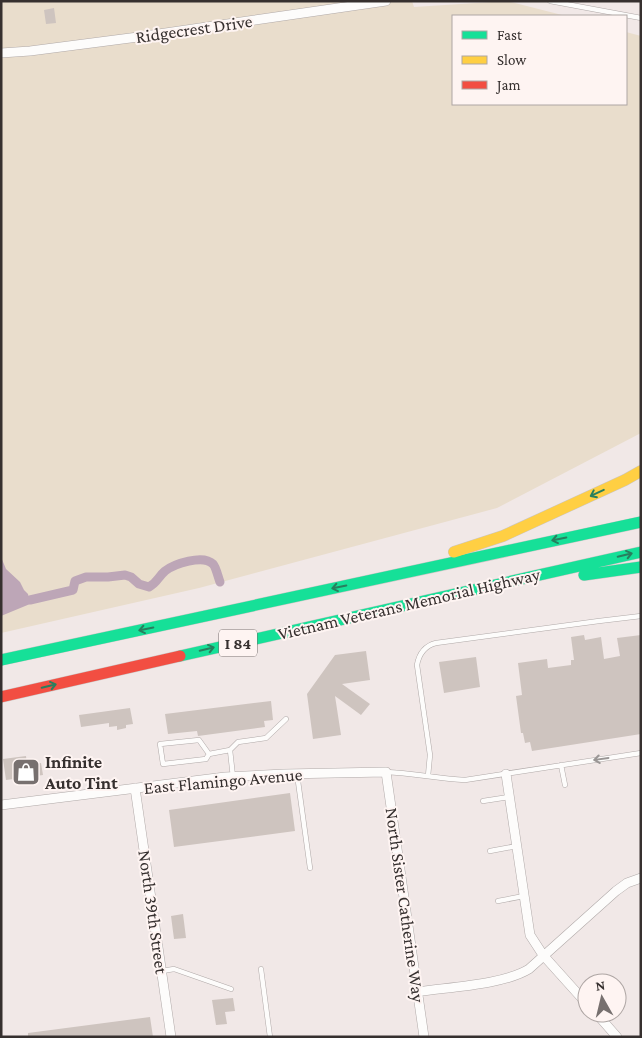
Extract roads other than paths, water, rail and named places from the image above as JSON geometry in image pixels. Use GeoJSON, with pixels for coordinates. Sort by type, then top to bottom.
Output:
{"type":"FeatureCollection","features":[{"type":"Feature","properties":{"kind":"highway"},"geometry":{"type":"LineString","coordinates":[[387,576],[503,536],[641,471]]}},
{"type":"Feature","properties":{"kind":"highway","name":"Vietnam Veterans Memorial Highway"},"geometry":{"type":"LineString","coordinates":[[1,660],[641,522]]}},
{"type":"Feature","properties":{"kind":"highway","name":"Vietnam Veterans Memorial Highway"},"geometry":{"type":"LineString","coordinates":[[1,697],[641,552]]}},
{"type":"Feature","properties":{"kind":"highway"},"geometry":{"type":"LineString","coordinates":[[475,590],[641,568]]}},
{"type":"Feature","properties":{"kind":"street","name":"Ridgecrest Drive"},"geometry":{"type":"LineString","coordinates":[[1,53],[30,52],[386,1]]}},
{"type":"Feature","properties":{"kind":"street","name":"East Flamingo Avenue"},"geometry":{"type":"LineString","coordinates":[[1,805],[233,777],[386,772]]}},
{"type":"Feature","properties":{"kind":"street","name":"North Sister Catherine Way"},"geometry":{"type":"LineString","coordinates":[[386,772],[416,992],[424,1037]]}},
{"type":"Feature","properties":{"kind":"street"},"geometry":{"type":"LineString","coordinates":[[506,774],[530,935],[544,956],[577,993]]}},
{"type":"Feature","properties":{"kind":"street","name":"North 39th Street"},"geometry":{"type":"LineString","coordinates":[[136,788],[171,1037]]}},
{"type":"Feature","properties":{"kind":"street"},"geometry":{"type":"LineString","coordinates":[[416,992],[519,975],[544,956],[616,890],[641,878]]}},
{"type":"Feature","properties":{"kind":"street"},"geometry":{"type":"LineString","coordinates":[[605,1023],[617,1037]]}},
{"type":"Feature","properties":{"kind":"lane"},"geometry":{"type":"LineString","coordinates":[[550,1],[625,15]]}},
{"type":"Feature","properties":{"kind":"lane"},"geometry":{"type":"LineString","coordinates":[[627,15],[641,18]]}},
{"type":"Feature","properties":{"kind":"lane"},"geometry":{"type":"LineString","coordinates":[[428,776],[430,755],[417,666],[418,658],[427,647],[464,639],[641,616]]}},
{"type":"Feature","properties":{"kind":"lane"},"geometry":{"type":"LineString","coordinates":[[209,754],[199,740],[160,744],[163,764],[206,759],[209,754],[230,750],[238,742],[266,738],[286,719]]}},
{"type":"Feature","properties":{"kind":"lane"},"geometry":{"type":"LineString","coordinates":[[230,750],[233,777]]}},
{"type":"Feature","properties":{"kind":"lane"},"geometry":{"type":"LineString","coordinates":[[386,772],[404,772],[445,780],[465,780],[641,753]]}},
{"type":"Feature","properties":{"kind":"lane"},"geometry":{"type":"LineString","coordinates":[[561,765],[565,785]]}},
{"type":"Feature","properties":{"kind":"lane"},"geometry":{"type":"LineString","coordinates":[[297,774],[310,868]]}},
{"type":"Feature","properties":{"kind":"lane"},"geometry":{"type":"LineString","coordinates":[[483,802],[509,797]]}},
{"type":"Feature","properties":{"kind":"lane"},"geometry":{"type":"LineString","coordinates":[[490,850],[517,846]]}},
{"type":"Feature","properties":{"kind":"lane"},"geometry":{"type":"LineString","coordinates":[[498,901],[524,896]]}},
{"type":"Feature","properties":{"kind":"lane"},"geometry":{"type":"LineString","coordinates":[[162,971],[174,969],[231,990]]}},
{"type":"Feature","properties":{"kind":"lane"},"geometry":{"type":"LineString","coordinates":[[261,969],[270,1037]]}},
{"type":"Feature","properties":{"kind":"waterway"},"geometry":{"type":"LineString","coordinates":[[30,600],[73,590],[75,581],[86,577],[125,575],[131,577],[139,584],[149,587],[169,568],[196,560],[208,561],[213,564],[220,582]]}},
{"type":"Feature","properties":{"kind":"place","name":"Infinite Auto Tint"},"geometry":{"type":"Point","coordinates":[26,772]}}]}
